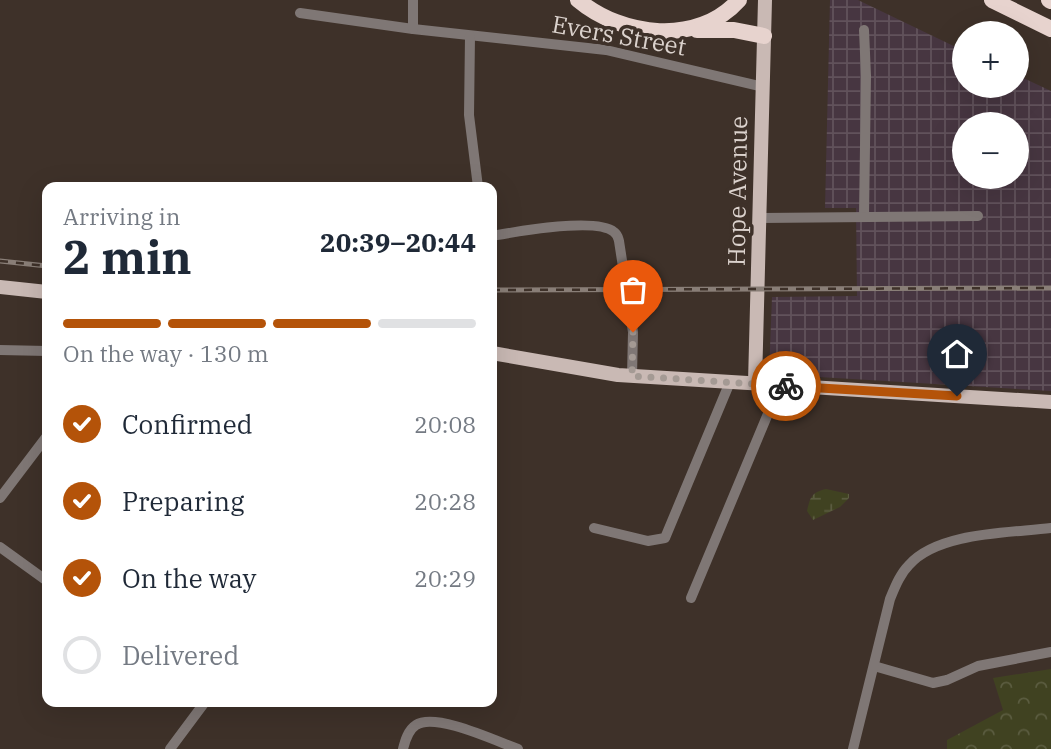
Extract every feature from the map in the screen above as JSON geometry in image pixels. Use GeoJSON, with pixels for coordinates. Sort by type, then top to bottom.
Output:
{"type":"FeatureCollection","features":[{"type":"Feature","properties":{"kind":"highway"},"geometry":{"type":"LineString","coordinates":[[578,0],[597,15],[626,26],[662,32],[708,23],[731,9],[739,0]]}},
{"type":"Feature","properties":{"kind":"highway"},"geometry":{"type":"LineString","coordinates":[[992,0],[1051,29]]}},
{"type":"Feature","properties":{"kind":"highway"},"geometry":{"type":"LineString","coordinates":[[677,30],[734,30],[764,36]]}},
{"type":"Feature","properties":{"kind":"main road","name":"Hope Avenue"},"geometry":{"type":"LineString","coordinates":[[755,383],[765,0]]}},
{"type":"Feature","properties":{"kind":"main road"},"geometry":{"type":"LineString","coordinates":[[0,287],[42,291]]}},
{"type":"Feature","properties":{"kind":"main road"},"geometry":{"type":"LineString","coordinates":[[497,354],[574,369],[632,376],[1051,402]]}},
{"type":"Feature","properties":{"kind":"street"},"geometry":{"type":"LineString","coordinates":[[413,0],[413,29]]}},
{"type":"Feature","properties":{"kind":"street","name":"Evers Street"},"geometry":{"type":"LineString","coordinates":[[300,13],[470,36],[626,53],[763,87]]}},
{"type":"Feature","properties":{"kind":"street"},"geometry":{"type":"LineString","coordinates":[[864,30],[864,216]]}},
{"type":"Feature","properties":{"kind":"street"},"geometry":{"type":"LineString","coordinates":[[470,36],[469,115],[477,182]]}},
{"type":"Feature","properties":{"kind":"street"},"geometry":{"type":"LineString","coordinates":[[760,218],[978,216]]}},
{"type":"Feature","properties":{"kind":"street"},"geometry":{"type":"LineString","coordinates":[[497,235],[554,227],[603,227],[613,230],[619,242],[633,332],[632,376]]}},
{"type":"Feature","properties":{"kind":"street"},"geometry":{"type":"LineString","coordinates":[[0,350],[42,351]]}},
{"type":"Feature","properties":{"kind":"street"},"geometry":{"type":"LineString","coordinates":[[594,528],[648,541],[665,538],[730,382]]}},
{"type":"Feature","properties":{"kind":"street"},"geometry":{"type":"LineString","coordinates":[[691,598],[780,385]]}},
{"type":"Feature","properties":{"kind":"street"},"geometry":{"type":"LineString","coordinates":[[0,498],[42,443]]}},
{"type":"Feature","properties":{"kind":"street"},"geometry":{"type":"LineString","coordinates":[[853,749],[890,599],[897,581],[909,565],[935,547],[969,538],[1051,528]]}},
{"type":"Feature","properties":{"kind":"street"},"geometry":{"type":"LineString","coordinates":[[0,547],[42,577]]}},
{"type":"Feature","properties":{"kind":"street"},"geometry":{"type":"LineString","coordinates":[[874,666],[933,683],[947,680],[978,666],[1051,652]]}},
{"type":"Feature","properties":{"kind":"street"},"geometry":{"type":"LineString","coordinates":[[170,749],[201,707]]}},
{"type":"Feature","properties":{"kind":"street"},"geometry":{"type":"LineString","coordinates":[[402,749],[412,728],[429,720],[518,749]]}},
{"type":"Feature","properties":{"kind":"shaded area"},"geometry":{"type":"Polygon","coordinates":[[[830,0],[858,0],[952,45],[952,98],[1029,98],[1029,81],[1051,91],[1051,391],[769,374],[772,297],[857,296],[856,208],[825,208],[830,0]]]}},
{"type":"Feature","properties":{"kind":"green space"},"geometry":{"type":"Polygon","coordinates":[[[826,489],[849,494],[849,498],[840,507],[813,520],[807,511],[811,499],[826,489]]]}},
{"type":"Feature","properties":{"kind":"green space"},"geometry":{"type":"Polygon","coordinates":[[[1051,669],[1051,749],[947,749],[947,740],[1003,710],[993,678],[1051,669]]]}},
{"type":"Feature","properties":{"kind":"railway"},"geometry":{"type":"LineString","coordinates":[[0,261],[42,265]]}},
{"type":"Feature","properties":{"kind":"railway"},"geometry":{"type":"LineString","coordinates":[[497,290],[1051,288]]}},
{"type":"Feature","properties":{"kind":"way so far"},"geometry":{"type":"LineString","coordinates":[[633,332],[632,376],[786,386]]}},
{"type":"Feature","properties":{"kind":"route"},"geometry":{"type":"LineString","coordinates":[[786,386],[957,396]]}}]}
